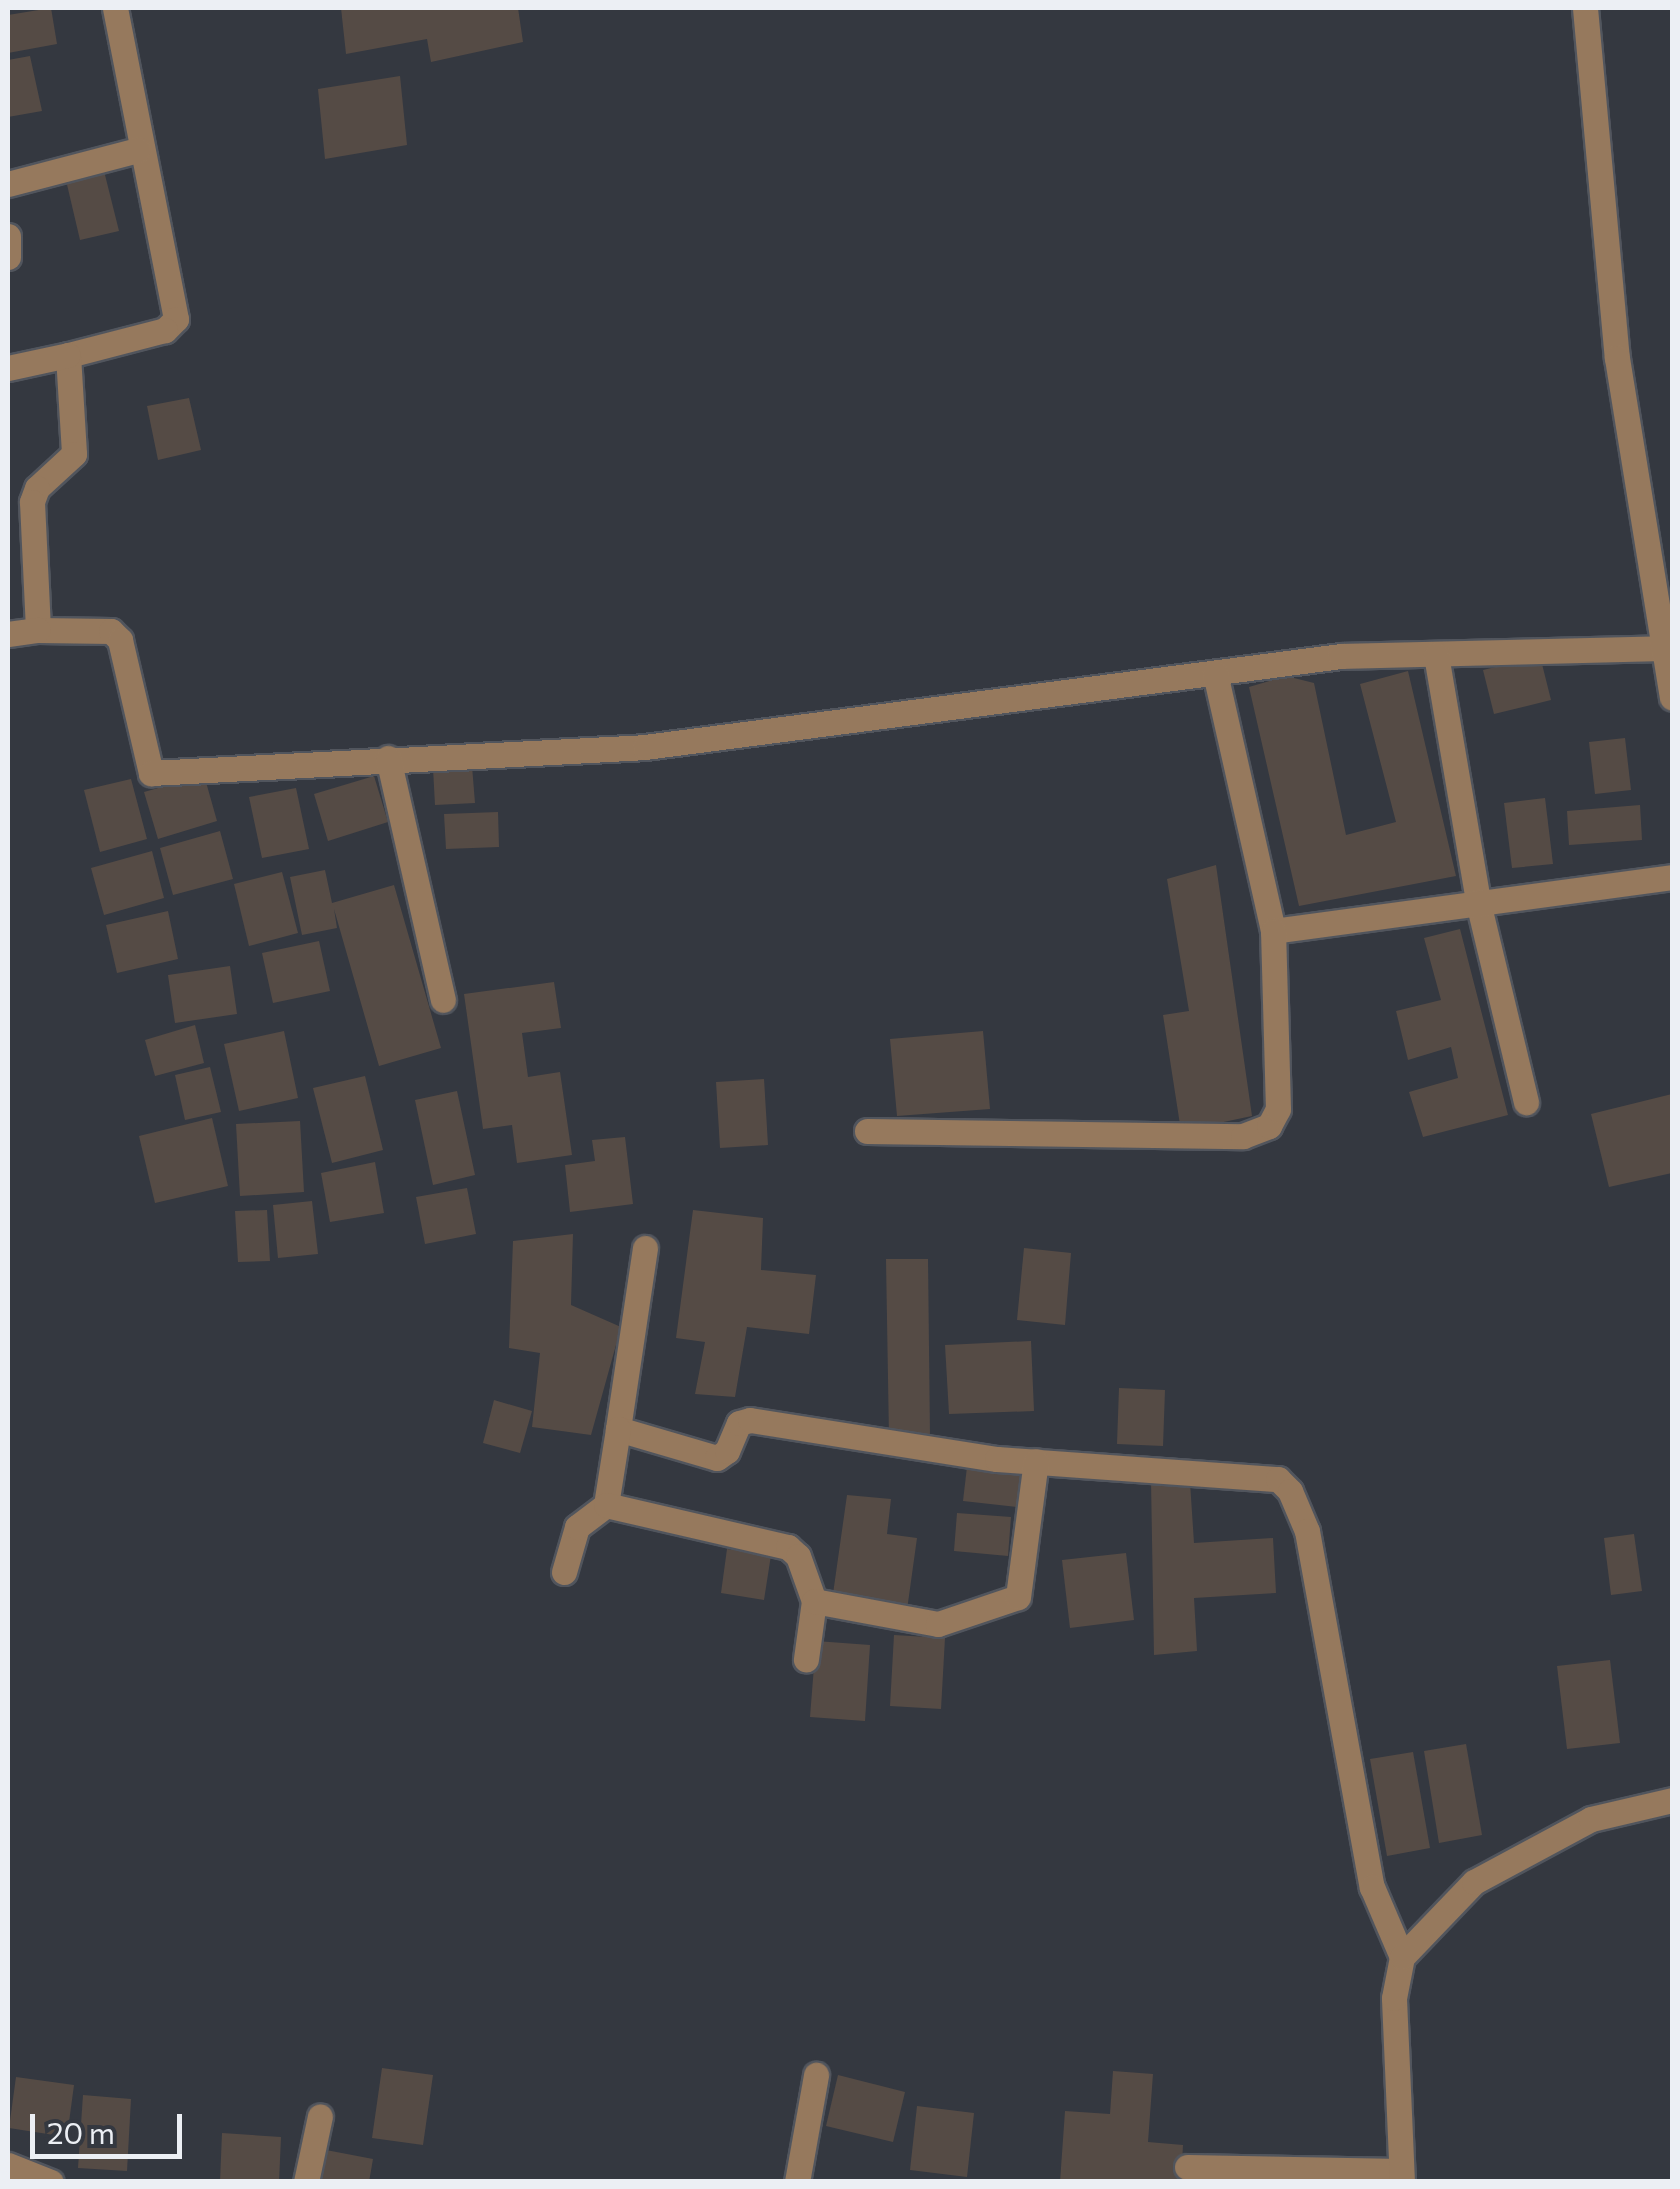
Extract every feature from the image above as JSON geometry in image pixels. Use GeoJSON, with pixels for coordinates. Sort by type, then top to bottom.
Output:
{"type":"FeatureCollection","features":[{"type":"Feature","properties":{"kind":"street"},"geometry":{"type":"LineString","coordinates":[[8,368],[165,330],[176,319],[138,150],[114,8]]}},
{"type":"Feature","properties":{"kind":"street"},"geometry":{"type":"LineString","coordinates":[[1585,8],[1617,358],[1672,698]]}},
{"type":"Feature","properties":{"kind":"street"},"geometry":{"type":"LineString","coordinates":[[8,184],[138,150]]}},
{"type":"Feature","properties":{"kind":"street"},"geometry":{"type":"LineString","coordinates":[[8,236],[8,257]]}},
{"type":"Feature","properties":{"kind":"street"},"geometry":{"type":"LineString","coordinates":[[38,630],[32,502],[38,488],[74,454],[68,355]]}},
{"type":"Feature","properties":{"kind":"street"},"geometry":{"type":"LineString","coordinates":[[8,634],[38,630],[110,632],[120,640],[151,773],[388,758],[645,748],[1341,656],[1661,648]]}},
{"type":"Feature","properties":{"kind":"street"},"geometry":{"type":"LineString","coordinates":[[1436,654],[1478,902],[1526,1102]]}},
{"type":"Feature","properties":{"kind":"street"},"geometry":{"type":"LineString","coordinates":[[867,1131],[1243,1136],[1269,1126],[1278,1109],[1273,932],[1215,673]]}},
{"type":"Feature","properties":{"kind":"street"},"geometry":{"type":"LineString","coordinates":[[388,758],[443,1000]]}},
{"type":"Feature","properties":{"kind":"street"},"geometry":{"type":"LineString","coordinates":[[1273,932],[1672,877]]}},
{"type":"Feature","properties":{"kind":"street"},"geometry":{"type":"LineString","coordinates":[[564,1572],[577,1527],[606,1505],[645,1248]]}},
{"type":"Feature","properties":{"kind":"street"},"geometry":{"type":"LineString","coordinates":[[618,1429],[716,1458],[745,1420],[1036,1460],[1260,1474],[1290,1491],[1307,1531],[1372,1888],[1402,1957]]}},
{"type":"Feature","properties":{"kind":"street"},"geometry":{"type":"LineString","coordinates":[[814,1601],[938,1624],[1018,1597],[1036,1460]]}},
{"type":"Feature","properties":{"kind":"street"},"geometry":{"type":"LineString","coordinates":[[606,1505],[788,1547],[798,1556],[814,1601],[806,1658]]}},
{"type":"Feature","properties":{"kind":"street"},"geometry":{"type":"LineString","coordinates":[[1187,2167],[1402,2176],[1394,1998],[1402,1957],[1474,1882],[1591,1818],[1672,1800]]}},
{"type":"Feature","properties":{"kind":"street"},"geometry":{"type":"LineString","coordinates":[[797,2182],[816,2075]]}},
{"type":"Feature","properties":{"kind":"street"},"geometry":{"type":"LineString","coordinates":[[306,2182],[320,2116]]}},
{"type":"Feature","properties":{"kind":"street"},"geometry":{"type":"LineString","coordinates":[[8,2165],[51,2182]]}},
{"type":"Feature","properties":{"kind":"building"},"geometry":{"type":"Polygon","coordinates":[[[51,8],[57,44],[8,53],[8,15],[51,8]]]}},
{"type":"Feature","properties":{"kind":"building"},"geometry":{"type":"Polygon","coordinates":[[[341,8],[518,8],[523,42],[431,62],[427,39],[346,54],[341,8]]]}},
{"type":"Feature","properties":{"kind":"building"},"geometry":{"type":"Polygon","coordinates":[[[30,56],[42,111],[8,117],[8,60],[30,56]]]}},
{"type":"Feature","properties":{"kind":"building"},"geometry":{"type":"Polygon","coordinates":[[[400,76],[407,145],[325,159],[318,89],[400,76]]]}},
{"type":"Feature","properties":{"kind":"building"},"geometry":{"type":"Polygon","coordinates":[[[103,167],[119,231],[80,240],[65,176],[103,167]]]}},
{"type":"Feature","properties":{"kind":"building"},"geometry":{"type":"Polygon","coordinates":[[[189,398],[201,450],[158,460],[147,406],[189,398]]]}},
{"type":"Feature","properties":{"kind":"building"},"geometry":{"type":"Polygon","coordinates":[[[1540,656],[1551,700],[1494,714],[1483,670],[1540,656]]]}},
{"type":"Feature","properties":{"kind":"building"},"geometry":{"type":"Polygon","coordinates":[[[1408,671],[1456,876],[1299,906],[1249,687],[1286,676],[1314,683],[1346,835],[1396,822],[1360,684],[1408,671]]]}},
{"type":"Feature","properties":{"kind":"building"},"geometry":{"type":"Polygon","coordinates":[[[1625,738],[1631,790],[1595,794],[1589,742],[1625,738]]]}},
{"type":"Feature","properties":{"kind":"building"},"geometry":{"type":"Polygon","coordinates":[[[472,766],[475,803],[435,805],[433,768],[472,766]]]}},
{"type":"Feature","properties":{"kind":"building"},"geometry":{"type":"Polygon","coordinates":[[[204,775],[217,821],[158,839],[144,792],[204,775]]]}},
{"type":"Feature","properties":{"kind":"building"},"geometry":{"type":"Polygon","coordinates":[[[374,776],[388,822],[328,841],[314,794],[374,776]]]}},
{"type":"Feature","properties":{"kind":"building"},"geometry":{"type":"Polygon","coordinates":[[[131,779],[147,839],[100,852],[84,790],[131,779]]]}},
{"type":"Feature","properties":{"kind":"building"},"geometry":{"type":"Polygon","coordinates":[[[296,788],[309,849],[262,858],[249,797],[296,788]]]}},
{"type":"Feature","properties":{"kind":"building"},"geometry":{"type":"Polygon","coordinates":[[[1545,798],[1553,864],[1512,868],[1504,803],[1545,798]]]}},
{"type":"Feature","properties":{"kind":"building"},"geometry":{"type":"Polygon","coordinates":[[[1640,805],[1642,840],[1569,845],[1567,811],[1640,805]]]}},
{"type":"Feature","properties":{"kind":"building"},"geometry":{"type":"Polygon","coordinates":[[[498,812],[499,847],[446,849],[444,814],[498,812]]]}},
{"type":"Feature","properties":{"kind":"building"},"geometry":{"type":"Polygon","coordinates":[[[220,831],[233,879],[173,895],[160,848],[220,831]]]}},
{"type":"Feature","properties":{"kind":"building"},"geometry":{"type":"Polygon","coordinates":[[[152,851],[164,898],[104,915],[91,868],[152,851]]]}},
{"type":"Feature","properties":{"kind":"building"},"geometry":{"type":"Polygon","coordinates":[[[1216,865],[1252,1116],[1181,1131],[1163,1015],[1189,1011],[1167,879],[1216,865]]]}},
{"type":"Feature","properties":{"kind":"building"},"geometry":{"type":"Polygon","coordinates":[[[325,870],[332,903],[394,885],[441,1048],[379,1066],[334,909],[337,928],[302,935],[290,877],[325,870]]]}},
{"type":"Feature","properties":{"kind":"building"},"geometry":{"type":"Polygon","coordinates":[[[282,872],[298,933],[249,946],[234,884],[282,872]]]}},
{"type":"Feature","properties":{"kind":"building"},"geometry":{"type":"Polygon","coordinates":[[[168,911],[178,959],[117,973],[106,925],[168,911]]]}},
{"type":"Feature","properties":{"kind":"building"},"geometry":{"type":"Polygon","coordinates":[[[1460,929],[1508,1115],[1423,1137],[1409,1092],[1458,1078],[1451,1047],[1408,1060],[1396,1011],[1441,1000],[1424,938],[1460,929]]]}},
{"type":"Feature","properties":{"kind":"building"},"geometry":{"type":"Polygon","coordinates":[[[319,941],[330,991],[273,1003],[262,953],[319,941]]]}},
{"type":"Feature","properties":{"kind":"building"},"geometry":{"type":"Polygon","coordinates":[[[230,966],[237,1014],[175,1023],[168,975],[230,966]]]}},
{"type":"Feature","properties":{"kind":"building"},"geometry":{"type":"Polygon","coordinates":[[[554,982],[561,1028],[522,1033],[528,1077],[560,1072],[572,1155],[517,1163],[512,1125],[483,1129],[464,994],[554,982]]]}},
{"type":"Feature","properties":{"kind":"building"},"geometry":{"type":"Polygon","coordinates":[[[195,1025],[204,1063],[155,1076],[145,1040],[195,1025]]]}},
{"type":"Feature","properties":{"kind":"building"},"geometry":{"type":"Polygon","coordinates":[[[284,1031],[298,1098],[239,1111],[224,1044],[284,1031]]]}},
{"type":"Feature","properties":{"kind":"building"},"geometry":{"type":"Polygon","coordinates":[[[983,1031],[990,1109],[897,1116],[890,1039],[983,1031]]]}},
{"type":"Feature","properties":{"kind":"building"},"geometry":{"type":"Polygon","coordinates":[[[210,1067],[221,1112],[185,1120],[175,1075],[210,1067]]]}},
{"type":"Feature","properties":{"kind":"building"},"geometry":{"type":"Polygon","coordinates":[[[365,1076],[383,1150],[332,1163],[313,1088],[365,1076]]]}},
{"type":"Feature","properties":{"kind":"building"},"geometry":{"type":"Polygon","coordinates":[[[764,1079],[768,1145],[720,1148],[716,1082],[764,1079]]]}},
{"type":"Feature","properties":{"kind":"building"},"geometry":{"type":"Polygon","coordinates":[[[457,1091],[475,1175],[433,1185],[415,1100],[457,1091]]]}},
{"type":"Feature","properties":{"kind":"building"},"geometry":{"type":"Polygon","coordinates":[[[1672,1094],[1672,1173],[1609,1187],[1591,1114],[1672,1094]]]}},
{"type":"Feature","properties":{"kind":"building"},"geometry":{"type":"Polygon","coordinates":[[[212,1118],[228,1186],[155,1203],[139,1136],[212,1118]]]}},
{"type":"Feature","properties":{"kind":"building"},"geometry":{"type":"Polygon","coordinates":[[[300,1121],[304,1192],[240,1196],[236,1124],[300,1121]]]}},
{"type":"Feature","properties":{"kind":"building"},"geometry":{"type":"Polygon","coordinates":[[[625,1137],[633,1204],[570,1212],[565,1165],[595,1161],[592,1140],[625,1137]]]}},
{"type":"Feature","properties":{"kind":"building"},"geometry":{"type":"Polygon","coordinates":[[[375,1162],[384,1213],[330,1222],[321,1173],[375,1162]]]}},
{"type":"Feature","properties":{"kind":"building"},"geometry":{"type":"Polygon","coordinates":[[[467,1188],[476,1234],[425,1244],[416,1197],[467,1188]]]}},
{"type":"Feature","properties":{"kind":"building"},"geometry":{"type":"Polygon","coordinates":[[[312,1201],[318,1254],[278,1258],[273,1205],[312,1201]]]}},
{"type":"Feature","properties":{"kind":"building"},"geometry":{"type":"Polygon","coordinates":[[[267,1210],[270,1261],[238,1262],[235,1211],[267,1210]]]}},
{"type":"Feature","properties":{"kind":"building"},"geometry":{"type":"Polygon","coordinates":[[[693,1210],[763,1218],[761,1270],[816,1275],[809,1334],[747,1327],[735,1397],[695,1394],[705,1342],[676,1338],[693,1210]]]}},
{"type":"Feature","properties":{"kind":"building"},"geometry":{"type":"Polygon","coordinates":[[[573,1234],[571,1305],[621,1327],[591,1435],[532,1427],[540,1353],[509,1348],[513,1241],[573,1234]]]}},
{"type":"Feature","properties":{"kind":"building"},"geometry":{"type":"Polygon","coordinates":[[[1024,1248],[1071,1253],[1065,1325],[1017,1320],[1024,1248]]]}},
{"type":"Feature","properties":{"kind":"building"},"geometry":{"type":"Polygon","coordinates":[[[886,1259],[928,1259],[930,1437],[889,1437],[886,1259]]]}},
{"type":"Feature","properties":{"kind":"building"},"geometry":{"type":"Polygon","coordinates":[[[1031,1341],[1034,1411],[949,1414],[945,1345],[1031,1341]]]}},
{"type":"Feature","properties":{"kind":"building"},"geometry":{"type":"Polygon","coordinates":[[[1119,1388],[1165,1390],[1163,1446],[1117,1444],[1119,1388]]]}},
{"type":"Feature","properties":{"kind":"building"},"geometry":{"type":"Polygon","coordinates":[[[494,1400],[532,1411],[520,1453],[483,1443],[494,1400]]]}},
{"type":"Feature","properties":{"kind":"building"},"geometry":{"type":"Polygon","coordinates":[[[967,1467],[1021,1474],[1017,1507],[963,1501],[967,1467]]]}},
{"type":"Feature","properties":{"kind":"building"},"geometry":{"type":"Polygon","coordinates":[[[1151,1481],[1190,1482],[1194,1543],[1273,1538],[1276,1593],[1194,1598],[1197,1651],[1154,1655],[1151,1481]]]}},
{"type":"Feature","properties":{"kind":"building"},"geometry":{"type":"Polygon","coordinates":[[[847,1495],[891,1499],[887,1534],[917,1538],[907,1610],[832,1601],[847,1495]]]}},
{"type":"Feature","properties":{"kind":"building"},"geometry":{"type":"Polygon","coordinates":[[[957,1513],[1011,1517],[1008,1556],[954,1551],[957,1513]]]}},
{"type":"Feature","properties":{"kind":"building"},"geometry":{"type":"Polygon","coordinates":[[[1634,1534],[1642,1591],[1611,1595],[1604,1538],[1634,1534]]]}},
{"type":"Feature","properties":{"kind":"building"},"geometry":{"type":"Polygon","coordinates":[[[727,1549],[771,1555],[764,1600],[721,1593],[727,1549]]]}},
{"type":"Feature","properties":{"kind":"building"},"geometry":{"type":"Polygon","coordinates":[[[1126,1553],[1134,1620],[1070,1628],[1062,1560],[1126,1553]]]}},
{"type":"Feature","properties":{"kind":"building"},"geometry":{"type":"Polygon","coordinates":[[[894,1635],[945,1638],[941,1709],[890,1706],[894,1635]]]}},
{"type":"Feature","properties":{"kind":"building"},"geometry":{"type":"Polygon","coordinates":[[[816,1641],[870,1645],[865,1721],[810,1717],[816,1641]]]}},
{"type":"Feature","properties":{"kind":"building"},"geometry":{"type":"Polygon","coordinates":[[[1610,1660],[1620,1743],[1567,1749],[1557,1666],[1610,1660]]]}},
{"type":"Feature","properties":{"kind":"building"},"geometry":{"type":"Polygon","coordinates":[[[1466,1744],[1482,1835],[1439,1843],[1424,1751],[1466,1744]]]}},
{"type":"Feature","properties":{"kind":"building"},"geometry":{"type":"Polygon","coordinates":[[[1413,1752],[1430,1848],[1387,1856],[1370,1759],[1413,1752]]]}},
{"type":"Feature","properties":{"kind":"building"},"geometry":{"type":"Polygon","coordinates":[[[382,2068],[433,2075],[423,2145],[372,2138],[382,2068]]]}},
{"type":"Feature","properties":{"kind":"building"},"geometry":{"type":"Polygon","coordinates":[[[1113,2071],[1153,2074],[1148,2142],[1183,2145],[1181,2182],[1060,2182],[1065,2111],[1110,2114],[1113,2071]]]}},
{"type":"Feature","properties":{"kind":"building"},"geometry":{"type":"Polygon","coordinates":[[[838,2075],[905,2092],[893,2142],[826,2126],[838,2075]]]}},
{"type":"Feature","properties":{"kind":"building"},"geometry":{"type":"Polygon","coordinates":[[[16,2077],[74,2085],[67,2137],[9,2128],[16,2077]]]}},
{"type":"Feature","properties":{"kind":"building"},"geometry":{"type":"Polygon","coordinates":[[[83,2095],[131,2099],[127,2171],[78,2168],[83,2095]]]}},
{"type":"Feature","properties":{"kind":"building"},"geometry":{"type":"Polygon","coordinates":[[[917,2106],[974,2113],[967,2177],[910,2170],[917,2106]]]}},
{"type":"Feature","properties":{"kind":"building"},"geometry":{"type":"Polygon","coordinates":[[[222,2133],[281,2137],[279,2182],[220,2182],[222,2133]]]}},
{"type":"Feature","properties":{"kind":"building"},"geometry":{"type":"Polygon","coordinates":[[[326,2150],[373,2159],[369,2182],[320,2182],[326,2150]]]}}]}
